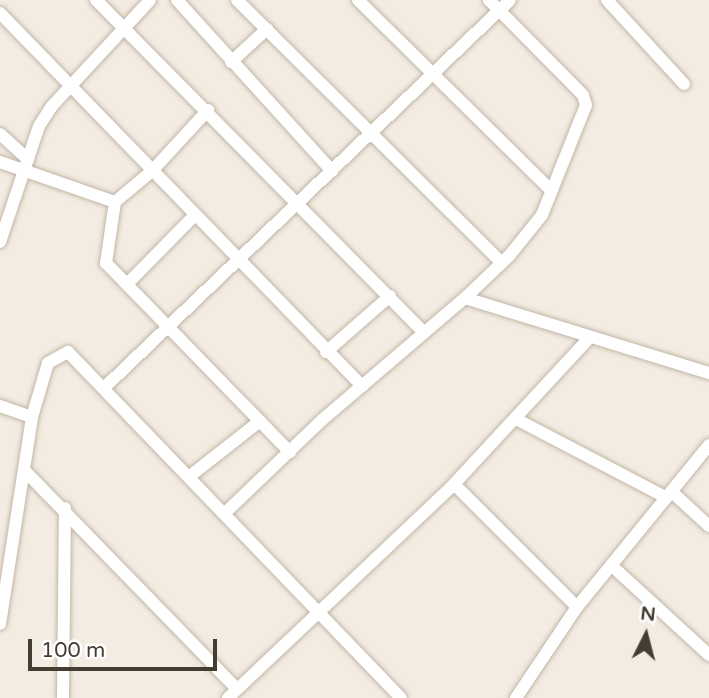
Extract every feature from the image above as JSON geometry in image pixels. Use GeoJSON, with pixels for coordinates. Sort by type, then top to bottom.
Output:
{"type":"FeatureCollection","features":[{"type":"Feature","properties":{"kind":"street"},"geometry":{"type":"LineString","coordinates":[[96,0],[300,203],[424,333]]}},
{"type":"Feature","properties":{"kind":"street"},"geometry":{"type":"LineString","coordinates":[[0,242],[39,126],[71,85],[150,0]]}},
{"type":"Feature","properties":{"kind":"street"},"geometry":{"type":"LineString","coordinates":[[177,0],[332,171]]}},
{"type":"Feature","properties":{"kind":"street"},"geometry":{"type":"LineString","coordinates":[[237,0],[502,263]]}},
{"type":"Feature","properties":{"kind":"street"},"geometry":{"type":"LineString","coordinates":[[358,0],[432,77],[551,190]]}},
{"type":"Feature","properties":{"kind":"street"},"geometry":{"type":"LineString","coordinates":[[225,513],[362,386],[465,298],[502,263],[542,215],[586,105],[583,95],[489,0]]}},
{"type":"Feature","properties":{"kind":"street"},"geometry":{"type":"LineString","coordinates":[[105,387],[239,263],[510,0]]}},
{"type":"Feature","properties":{"kind":"street"},"geometry":{"type":"LineString","coordinates":[[607,0],[684,84]]}},
{"type":"Feature","properties":{"kind":"street"},"geometry":{"type":"LineString","coordinates":[[0,13],[239,263],[362,386]]}},
{"type":"Feature","properties":{"kind":"street"},"geometry":{"type":"LineString","coordinates":[[231,62],[267,29]]}},
{"type":"Feature","properties":{"kind":"street"},"geometry":{"type":"LineString","coordinates":[[208,110],[152,171],[115,202],[105,261],[171,326],[290,452]]}},
{"type":"Feature","properties":{"kind":"street"},"geometry":{"type":"LineString","coordinates":[[0,134],[26,164]]}},
{"type":"Feature","properties":{"kind":"street"},"geometry":{"type":"LineString","coordinates":[[0,162],[26,164],[115,202]]}},
{"type":"Feature","properties":{"kind":"street"},"geometry":{"type":"LineString","coordinates":[[128,283],[194,216]]}},
{"type":"Feature","properties":{"kind":"street"},"geometry":{"type":"LineString","coordinates":[[326,352],[390,296]]}},
{"type":"Feature","properties":{"kind":"street"},"geometry":{"type":"LineString","coordinates":[[465,298],[709,373]]}},
{"type":"Feature","properties":{"kind":"street"},"geometry":{"type":"LineString","coordinates":[[25,471],[65,508],[233,694],[454,484],[589,338]]}},
{"type":"Feature","properties":{"kind":"street"},"geometry":{"type":"LineString","coordinates":[[0,624],[32,417],[48,363],[57,354],[75,354],[318,616],[401,698]]}},
{"type":"Feature","properties":{"kind":"street"},"geometry":{"type":"LineString","coordinates":[[0,406],[32,417]]}},
{"type":"Feature","properties":{"kind":"street"},"geometry":{"type":"LineString","coordinates":[[516,419],[670,495],[709,526]]}},
{"type":"Feature","properties":{"kind":"street"},"geometry":{"type":"LineString","coordinates":[[190,475],[260,421]]}},
{"type":"Feature","properties":{"kind":"street"},"geometry":{"type":"LineString","coordinates":[[516,698],[578,607],[709,445]]}},
{"type":"Feature","properties":{"kind":"street"},"geometry":{"type":"LineString","coordinates":[[454,484],[578,607]]}},
{"type":"Feature","properties":{"kind":"street"},"geometry":{"type":"LineString","coordinates":[[63,698],[65,508]]}},
{"type":"Feature","properties":{"kind":"street"},"geometry":{"type":"LineString","coordinates":[[612,566],[709,655]]}}]}
